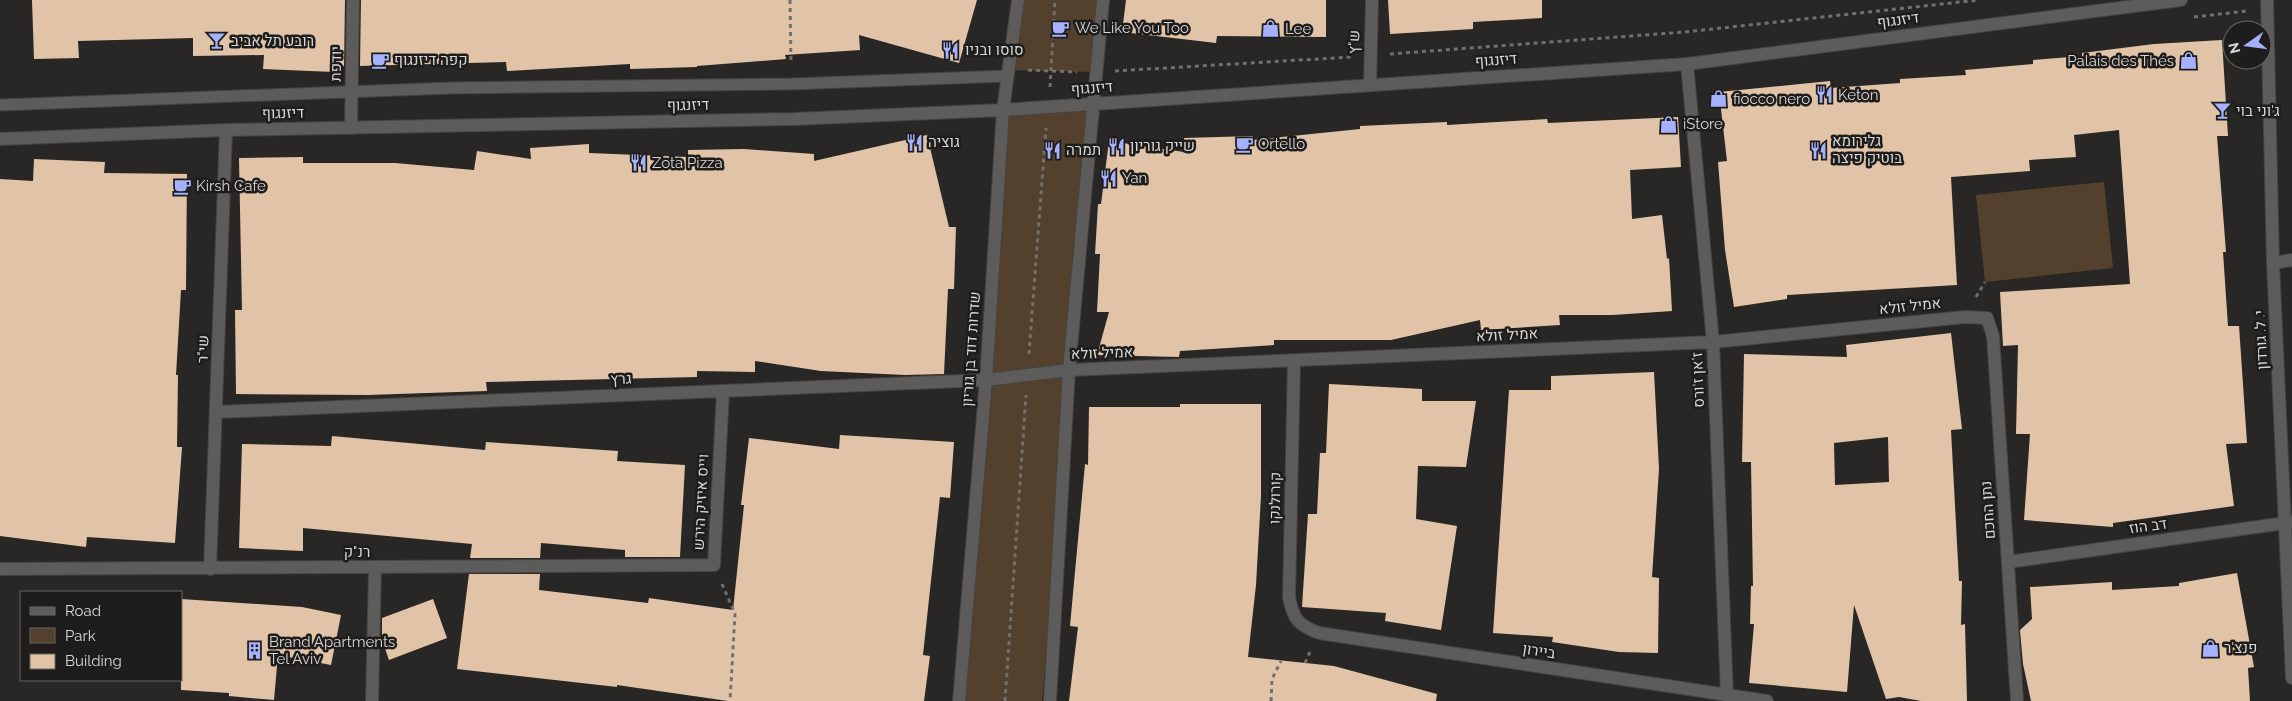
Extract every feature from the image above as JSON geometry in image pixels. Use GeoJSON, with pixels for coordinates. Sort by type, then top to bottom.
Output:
{"type":"FeatureCollection","features":[{"type":"Feature","properties":{"kind":"street","name":"יודפת"},"geometry":{"type":"LineString","coordinates":[[351,128],[353,0]]}},
{"type":"Feature","properties":{"kind":"street","name":"שדרות דוד בן גוריון"},"geometry":{"type":"LineString","coordinates":[[959,701],[986,380],[1003,110],[1018,0]]}},
{"type":"Feature","properties":{"kind":"street"},"geometry":{"type":"LineString","coordinates":[[1050,701],[1069,370],[1103,0]]}},
{"type":"Feature","properties":{"kind":"street","name":"ש\"ץ"},"geometry":{"type":"LineString","coordinates":[[1370,85],[1372,0]]}},
{"type":"Feature","properties":{"kind":"street","name":"דיזנגוף"},"geometry":{"type":"LineString","coordinates":[[0,139],[226,130],[794,119],[1003,110],[1687,64],[2181,0]]}},
{"type":"Feature","properties":{"kind":"street","name":"י. ל. גורדון"},"geometry":{"type":"LineString","coordinates":[[2267,0],[2273,263],[2289,522],[2292,678]]}},
{"type":"Feature","properties":{"kind":"street","name":"ז'אן ז'ורס"},"geometry":{"type":"LineString","coordinates":[[1687,64],[1713,342],[1727,696]]}},
{"type":"Feature","properties":{"kind":"street","name":"שי\"ר"},"geometry":{"type":"LineString","coordinates":[[210,569],[226,130]]}},
{"type":"Feature","properties":{"kind":"street"},"geometry":{"type":"LineString","coordinates":[[2273,263],[2292,260]]}},
{"type":"Feature","properties":{"kind":"street","name":"אמיל זולא"},"geometry":{"type":"LineString","coordinates":[[1027,375],[1069,370],[1294,362],[1713,342],[1965,317],[1988,318]]}},
{"type":"Feature","properties":{"kind":"street","name":"נתן החכם"},"geometry":{"type":"LineString","coordinates":[[1988,318],[1993,336],[2017,701]]}},
{"type":"Feature","properties":{"kind":"street","name":"קורולנקו"},"geometry":{"type":"LineString","coordinates":[[1294,362],[1289,597],[1292,614],[1307,629]]}},
{"type":"Feature","properties":{"kind":"street","name":"גרץ"},"geometry":{"type":"LineString","coordinates":[[217,412],[986,380],[1027,375]]}},
{"type":"Feature","properties":{"kind":"street","name":"וייס איזיק הירש"},"geometry":{"type":"LineString","coordinates":[[714,565],[722,391]]}},
{"type":"Feature","properties":{"kind":"street","name":"דב הוז"},"geometry":{"type":"LineString","coordinates":[[2008,562],[2289,522]]}},
{"type":"Feature","properties":{"kind":"street","name":"רנ\"ק"},"geometry":{"type":"LineString","coordinates":[[0,569],[714,565]]}},
{"type":"Feature","properties":{"kind":"street"},"geometry":{"type":"LineString","coordinates":[[372,701],[375,568]]}},
{"type":"Feature","properties":{"kind":"street","name":"ביירון"},"geometry":{"type":"LineString","coordinates":[[1307,629],[1319,633],[1767,701]]}},
{"type":"Feature","properties":{"kind":"lane","name":"דיזנגוף"},"geometry":{"type":"LineString","coordinates":[[0,105],[450,88],[791,84],[1008,73]]}},
{"type":"Feature","properties":{"kind":"path"},"geometry":{"type":"LineString","coordinates":[[790,0],[791,84]]}},
{"type":"Feature","properties":{"kind":"path"},"geometry":{"type":"LineString","coordinates":[[1005,701],[1055,0]]}},
{"type":"Feature","properties":{"kind":"path"},"geometry":{"type":"LineString","coordinates":[[1008,73],[1051,71],[1096,72],[1370,56],[1684,32],[1979,0]]}},
{"type":"Feature","properties":{"kind":"path","name":"וייס איזיק הירש"},"geometry":{"type":"LineString","coordinates":[[714,565],[735,614],[730,701]]}},
{"type":"Feature","properties":{"kind":"path"},"geometry":{"type":"LineString","coordinates":[[1270,701],[1272,678],[1281,661]]}},
{"type":"Feature","properties":{"kind":"green space"},"geometry":{"type":"Polygon","coordinates":[[[1018,0],[1103,0],[1096,72],[1008,70],[1018,0]]]}},
{"type":"Feature","properties":{"kind":"green space"},"geometry":{"type":"Polygon","coordinates":[[[1092,111],[1042,701],[958,701],[1003,116],[1092,111]]]}},
{"type":"Feature","properties":{"kind":"green space"},"geometry":{"type":"Polygon","coordinates":[[[2104,182],[2113,268],[1985,282],[1976,195],[2104,182]]]}},
{"type":"Feature","properties":{"kind":"building"},"geometry":{"type":"Polygon","coordinates":[[[32,0],[345,0],[344,66],[334,66],[334,72],[263,69],[264,55],[193,56],[193,38],[78,41],[79,58],[34,59],[32,0]]]}},
{"type":"Feature","properties":{"kind":"building"},"geometry":{"type":"Polygon","coordinates":[[[361,0],[977,0],[959,63],[859,35],[860,50],[785,55],[786,59],[697,67],[630,69],[630,64],[507,71],[506,62],[360,66],[361,0]]]}},
{"type":"Feature","properties":{"kind":"building"},"geometry":{"type":"Polygon","coordinates":[[[1126,0],[1326,0],[1326,37],[1217,36],[1216,43],[1122,32],[1126,0]]]}},
{"type":"Feature","properties":{"kind":"building"},"geometry":{"type":"Polygon","coordinates":[[[1388,0],[1542,0],[1542,18],[1473,22],[1473,29],[1390,34],[1388,0]]]}},
{"type":"Feature","properties":{"kind":"building"},"geometry":{"type":"Polygon","coordinates":[[[2222,40],[2222,70],[2224,70],[2228,136],[2217,136],[2226,252],[2223,252],[2228,326],[2239,326],[2247,443],[2226,444],[2234,506],[2113,523],[2113,527],[2024,520],[2030,434],[2016,434],[2018,345],[2003,346],[2000,292],[2130,284],[2119,130],[2074,135],[2076,157],[2029,160],[2030,171],[1951,177],[1957,285],[1787,295],[1787,299],[1734,307],[1725,250],[1718,162],[1727,161],[1719,92],[1830,81],[1831,88],[1900,83],[1900,79],[1966,75],[1965,70],[2033,64],[2033,60],[2082,56],[2082,53],[2154,44],[2222,40]]]}},
{"type":"Feature","properties":{"kind":"building"},"geometry":{"type":"Polygon","coordinates":[[[1678,117],[1681,167],[1630,170],[1632,219],[1662,215],[1667,259],[1669,258],[1672,311],[1613,315],[1559,315],[1560,325],[1481,330],[1480,320],[1391,340],[1274,340],[1274,345],[1180,351],[1179,357],[1097,355],[1109,312],[1097,312],[1100,254],[1095,254],[1098,204],[1101,204],[1109,141],[1184,152],[1184,138],[1253,136],[1253,140],[1360,129],[1360,126],[1447,122],[1447,125],[1547,119],[1548,123],[1678,117]]]}},
{"type":"Feature","properties":{"kind":"building"},"geometry":{"type":"Polygon","coordinates":[[[927,135],[949,227],[956,227],[954,289],[948,289],[944,374],[905,375],[821,371],[755,361],[755,372],[697,371],[697,377],[486,382],[487,391],[368,395],[236,394],[235,310],[242,310],[239,158],[303,157],[303,163],[395,163],[474,170],[477,151],[531,159],[530,148],[589,144],[589,153],[688,157],[688,150],[744,149],[814,154],[814,161],[927,135]]]}},
{"type":"Feature","properties":{"kind":"building"},"geometry":{"type":"Polygon","coordinates":[[[34,159],[105,162],[104,173],[187,174],[186,290],[181,290],[176,375],[178,375],[177,447],[182,447],[175,543],[87,537],[86,547],[0,536],[0,179],[33,181],[34,159]]]}},
{"type":"Feature","properties":{"kind":"building"},"geometry":{"type":"Polygon","coordinates":[[[1951,333],[1962,429],[1951,430],[1959,581],[1962,581],[1961,625],[1965,624],[1967,701],[1921,701],[1899,697],[1886,699],[1854,605],[1847,692],[1749,683],[1754,624],[1750,624],[1751,586],[1753,586],[1751,462],[1742,462],[1744,354],[1847,357],[1846,345],[1951,333]],[[1888,437],[1834,443],[1835,485],[1889,482],[1888,437]]]}},
{"type":"Feature","properties":{"kind":"building"},"geometry":{"type":"Polygon","coordinates":[[[1654,372],[1659,469],[1652,577],[1659,578],[1658,653],[1619,652],[1552,642],[1553,637],[1493,633],[1509,390],[1551,390],[1551,376],[1654,372]]]}},
{"type":"Feature","properties":{"kind":"building"},"geometry":{"type":"Polygon","coordinates":[[[1329,384],[1422,389],[1422,401],[1476,401],[1466,467],[1418,466],[1416,519],[1457,526],[1441,630],[1385,621],[1386,613],[1302,607],[1308,514],[1317,514],[1320,453],[1326,453],[1329,384]]]}},
{"type":"Feature","properties":{"kind":"building"},"geometry":{"type":"Polygon","coordinates":[[[1180,404],[1261,404],[1261,496],[1256,585],[1248,657],[1334,666],[1437,694],[1436,701],[1069,701],[1078,627],[1070,626],[1085,464],[1088,465],[1089,407],[1180,407],[1180,404]]]}},
{"type":"Feature","properties":{"kind":"building"},"geometry":{"type":"Polygon","coordinates":[[[840,435],[954,442],[950,498],[940,497],[923,655],[930,656],[924,701],[728,701],[617,685],[617,687],[457,669],[469,574],[540,574],[539,590],[648,603],[649,598],[733,610],[744,505],[741,505],[749,438],[839,449],[840,435]]]}},
{"type":"Feature","properties":{"kind":"building"},"geometry":{"type":"Polygon","coordinates":[[[332,436],[485,450],[486,442],[618,451],[617,461],[685,465],[680,557],[625,557],[625,550],[541,543],[540,558],[470,558],[472,544],[303,528],[303,551],[239,548],[242,444],[331,446],[332,436]]]}},
{"type":"Feature","properties":{"kind":"building"},"geometry":{"type":"Polygon","coordinates":[[[2237,573],[2254,667],[2248,668],[2250,701],[2031,701],[2023,664],[2020,630],[2032,619],[2030,587],[2112,582],[2112,590],[2179,586],[2179,583],[2237,573]]]}},
{"type":"Feature","properties":{"kind":"building"},"geometry":{"type":"Polygon","coordinates":[[[182,599],[302,607],[341,615],[331,665],[278,655],[274,700],[229,696],[229,693],[181,690],[182,599]]]}},
{"type":"Feature","properties":{"kind":"building"},"geometry":{"type":"Polygon","coordinates":[[[433,599],[447,638],[389,660],[382,640],[382,618],[433,599]]]}},
{"type":"Feature","properties":{"kind":"place","name":"We Like You Too"},"geometry":{"type":"Point","coordinates":[1061,28]}},
{"type":"Feature","properties":{"kind":"place","name":"Lee"},"geometry":{"type":"Point","coordinates":[1271,29]}},
{"type":"Feature","properties":{"kind":"place","name":"רובע תל אביב"},"geometry":{"type":"Point","coordinates":[217,41]}},
{"type":"Feature","properties":{"kind":"place","name":"סוסו ובניו"},"geometry":{"type":"Point","coordinates":[951,50]}},
{"type":"Feature","properties":{"kind":"place","name":"קפה דיזנגוף"},"geometry":{"type":"Point","coordinates":[380,60]}},
{"type":"Feature","properties":{"kind":"place","name":"Palais des Thés"},"geometry":{"type":"Point","coordinates":[2188,61]}},
{"type":"Feature","properties":{"kind":"place","name":"Keton"},"geometry":{"type":"Point","coordinates":[1824,95]}},
{"type":"Feature","properties":{"kind":"place","name":"fiocco nero"},"geometry":{"type":"Point","coordinates":[1719,99]}},
{"type":"Feature","properties":{"kind":"place","name":"ג'וני בוי"},"geometry":{"type":"Point","coordinates":[2222,111]}},
{"type":"Feature","properties":{"kind":"place","name":"iStore"},"geometry":{"type":"Point","coordinates":[1669,124]}},
{"type":"Feature","properties":{"kind":"place","name":"גוציה"},"geometry":{"type":"Point","coordinates":[914,142]}},
{"type":"Feature","properties":{"kind":"place","name":"Ortello"},"geometry":{"type":"Point","coordinates":[1244,144]}},
{"type":"Feature","properties":{"kind":"place","name":"שייק גוריון"},"geometry":{"type":"Point","coordinates":[1116,146]}},
{"type":"Feature","properties":{"kind":"place","name":"תמרה"},"geometry":{"type":"Point","coordinates":[1052,150]}},
{"type":"Feature","properties":{"kind":"place","name":"גלירומא בוטיק פיצה"},"geometry":{"type":"Point","coordinates":[1818,150]}},
{"type":"Feature","properties":{"kind":"place","name":"Zota Pizza"},"geometry":{"type":"Point","coordinates":[638,163]}},
{"type":"Feature","properties":{"kind":"place","name":"Yan"},"geometry":{"type":"Point","coordinates":[1108,178]}},
{"type":"Feature","properties":{"kind":"place","name":"Kirsh Cafe"},"geometry":{"type":"Point","coordinates":[182,186]}},
{"type":"Feature","properties":{"kind":"place","name":"פנצ'ר"},"geometry":{"type":"Point","coordinates":[2210,648]}},
{"type":"Feature","properties":{"kind":"place","name":"Brand Apartments Tel Aviv"},"geometry":{"type":"Point","coordinates":[255,651]}}]}
